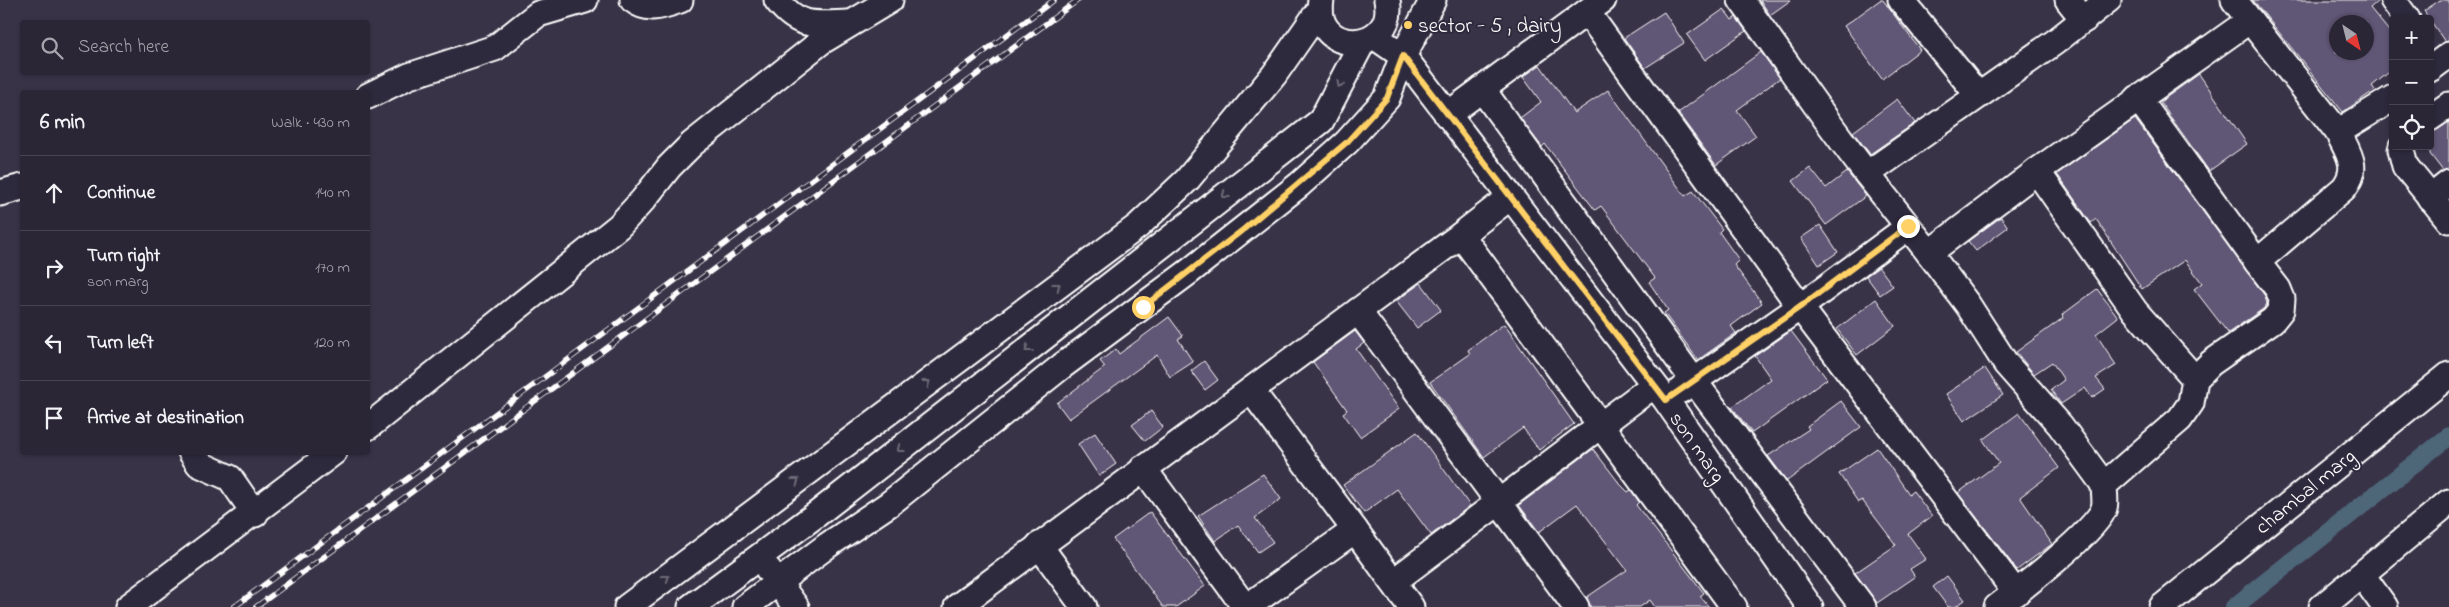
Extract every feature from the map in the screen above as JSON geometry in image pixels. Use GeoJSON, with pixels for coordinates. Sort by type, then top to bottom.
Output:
{"type":"FeatureCollection","features":[{"type":"Feature","properties":{"kind":"street"},"geometry":{"type":"LineString","coordinates":[[370,95],[409,76],[495,48],[538,14],[585,0]]}},
{"type":"Feature","properties":{"kind":"street"},"geometry":{"type":"LineString","coordinates":[[633,0],[640,6],[652,8],[680,0]]}},
{"type":"Feature","properties":{"kind":"street"},"geometry":{"type":"LineString","coordinates":[[777,0],[795,18],[808,24],[849,23]]}},
{"type":"Feature","properties":{"kind":"street"},"geometry":{"type":"LineString","coordinates":[[370,425],[619,226],[669,167],[692,144],[822,41],[890,0]]}},
{"type":"Feature","properties":{"kind":"street"},"geometry":{"type":"LineString","coordinates":[[745,607],[828,544],[889,504],[1062,366],[1198,265],[1299,185],[1347,142],[1387,98],[1403,56],[1433,0]]}},
{"type":"Feature","properties":{"kind":"street"},"geometry":{"type":"LineString","coordinates":[[1447,115],[1595,6],[1800,307],[2006,600],[2053,563],[2095,522],[2104,508],[2104,485],[2060,425],[2006,364],[1968,305],[1831,128],[1782,55],[1741,0]]}},
{"type":"Feature","properties":{"kind":"street"},"geometry":{"type":"LineString","coordinates":[[1901,0],[1978,95]]}},
{"type":"Feature","properties":{"kind":"street"},"geometry":{"type":"LineString","coordinates":[[2068,0],[2084,20]]}},
{"type":"Feature","properties":{"kind":"street"},"geometry":{"type":"LineString","coordinates":[[1867,174],[2055,42],[2108,0]]}},
{"type":"Feature","properties":{"kind":"street"},"geometry":{"type":"LineString","coordinates":[[2234,0],[2338,132],[2352,163],[2352,178],[2344,188],[2257,262]]}},
{"type":"Feature","properties":{"kind":"street"},"geometry":{"type":"LineString","coordinates":[[2393,0],[2404,15]]}},
{"type":"Feature","properties":{"kind":"street"},"geometry":{"type":"LineString","coordinates":[[691,607],[817,514],[1321,120],[1369,38],[1383,26],[1387,14],[1387,1]]}},
{"type":"Feature","properties":{"kind":"street"},"geometry":{"type":"LineString","coordinates":[[1320,4],[1322,21],[1328,32],[1338,39],[1351,42],[1369,38]]}},
{"type":"Feature","properties":{"kind":"street"},"geometry":{"type":"LineString","coordinates":[[627,607],[1138,226],[1188,180],[1274,75],[1320,4]]}},
{"type":"Feature","properties":{"kind":"street"},"geometry":{"type":"LineString","coordinates":[[1929,253],[2138,98],[2250,20]]}},
{"type":"Feature","properties":{"kind":"street","name":"son marg"},"geometry":{"type":"LineString","coordinates":[[1369,38],[1403,56],[1660,393],[1810,607]]}},
{"type":"Feature","properties":{"kind":"street"},"geometry":{"type":"LineString","coordinates":[[1482,89],[1694,381],[1863,607]]}},
{"type":"Feature","properties":{"kind":"street"},"geometry":{"type":"LineString","coordinates":[[2104,485],[2180,418],[2191,403],[2195,379],[2211,363],[2273,320],[2281,310],[2282,299],[2278,289],[2138,98]]}},
{"type":"Feature","properties":{"kind":"street"},"geometry":{"type":"LineString","coordinates":[[2338,132],[2389,100]]}},
{"type":"Feature","properties":{"kind":"street"},"geometry":{"type":"LineString","coordinates":[[2434,115],[2449,105]]}},
{"type":"Feature","properties":{"kind":"street"},"geometry":{"type":"LineString","coordinates":[[2401,150],[2405,166],[2439,190],[2449,220]]}},
{"type":"Feature","properties":{"kind":"street"},"geometry":{"type":"LineString","coordinates":[[2037,172],[2135,312],[2195,379]]}},
{"type":"Feature","properties":{"kind":"street"},"geometry":{"type":"LineString","coordinates":[[0,193],[20,187]]}},
{"type":"Feature","properties":{"kind":"street"},"geometry":{"type":"LineString","coordinates":[[957,607],[1510,197]]}},
{"type":"Feature","properties":{"kind":"street"},"geometry":{"type":"LineString","coordinates":[[1393,582],[1601,426],[1660,393],[1694,381],[1800,307],[1908,226]]}},
{"type":"Feature","properties":{"kind":"street"},"geometry":{"type":"LineString","coordinates":[[1461,235],[1734,607]]}},
{"type":"Feature","properties":{"kind":"street"},"geometry":{"type":"LineString","coordinates":[[1358,311],[1576,607]]}},
{"type":"Feature","properties":{"kind":"street","name":"chambal marg"},"geometry":{"type":"LineString","coordinates":[[2162,607],[2449,375]]}},
{"type":"Feature","properties":{"kind":"street"},"geometry":{"type":"LineString","coordinates":[[1251,390],[1411,607]]}},
{"type":"Feature","properties":{"kind":"street"},"geometry":{"type":"LineString","coordinates":[[193,455],[199,464],[230,478],[255,514]]}},
{"type":"Feature","properties":{"kind":"street"},"geometry":{"type":"LineString","coordinates":[[128,607],[255,514],[330,455]]}},
{"type":"Feature","properties":{"kind":"street"},"geometry":{"type":"LineString","coordinates":[[1143,468],[1246,607],[1355,530]]}},
{"type":"Feature","properties":{"kind":"street"},"geometry":{"type":"LineString","coordinates":[[2322,607],[2449,502]]}},
{"type":"Feature","properties":{"kind":"street"},"geometry":{"type":"LineString","coordinates":[[1039,545],[1084,607]]}},
{"type":"Feature","properties":{"kind":"street"},"geometry":{"type":"LineString","coordinates":[[759,557],[796,607]]}},
{"type":"Feature","properties":{"kind":"street"},"geometry":{"type":"LineString","coordinates":[[2362,575],[2385,607]]}},
{"type":"Feature","properties":{"kind":"building"},"geometry":{"type":"Polygon","coordinates":[[[1760,0],[1791,0],[1770,15],[1760,0]]]}},
{"type":"Feature","properties":{"kind":"building"},"geometry":{"type":"Polygon","coordinates":[[[1880,0],[1883,0],[1920,50],[1882,79],[1844,26],[1880,0]]]}},
{"type":"Feature","properties":{"kind":"building"},"geometry":{"type":"Polygon","coordinates":[[[2253,0],[2379,0],[2370,8],[2389,31],[2389,72],[2372,86],[2375,90],[2343,112],[2253,0]]]}},
{"type":"Feature","properties":{"kind":"building"},"geometry":{"type":"Polygon","coordinates":[[[2440,0],[2449,0],[2449,41],[2445,42],[2434,26],[2434,15],[2427,15],[2424,11],[2440,0]]]}},
{"type":"Feature","properties":{"kind":"building"},"geometry":{"type":"Polygon","coordinates":[[[1724,9],[1732,20],[1736,17],[1746,31],[1705,60],[1687,35],[1724,9]]]}},
{"type":"Feature","properties":{"kind":"building"},"geometry":{"type":"Polygon","coordinates":[[[1664,12],[1684,43],[1645,68],[1624,38],[1664,12]]]}},
{"type":"Feature","properties":{"kind":"building"},"geometry":{"type":"Polygon","coordinates":[[[1761,52],[1780,78],[1737,110],[1756,136],[1716,165],[1678,113],[1761,52]]]}},
{"type":"Feature","properties":{"kind":"building"},"geometry":{"type":"Polygon","coordinates":[[[1540,65],[1574,113],[1608,90],[1685,196],[1693,191],[1722,229],[1719,232],[1739,260],[1734,265],[1762,303],[1731,326],[1736,333],[1698,360],[1664,313],[1668,310],[1649,282],[1655,278],[1601,206],[1595,210],[1545,144],[1542,147],[1520,118],[1541,102],[1523,77],[1540,65]]]}},
{"type":"Feature","properties":{"kind":"building"},"geometry":{"type":"Polygon","coordinates":[[[2199,74],[2247,144],[2209,171],[2160,102],[2199,74]]]}},
{"type":"Feature","properties":{"kind":"building"},"geometry":{"type":"Polygon","coordinates":[[[1897,99],[1915,123],[1870,154],[1853,132],[1897,99]]]}},
{"type":"Feature","properties":{"kind":"building"},"geometry":{"type":"Polygon","coordinates":[[[2135,119],[2265,296],[2267,304],[2263,309],[2228,333],[2194,289],[2202,283],[2185,260],[2142,289],[2096,219],[2091,223],[2057,174],[2135,119]]]}},
{"type":"Feature","properties":{"kind":"building"},"geometry":{"type":"Polygon","coordinates":[[[2449,122],[2449,169],[2443,171],[2430,154],[2430,150],[2434,150],[2434,130],[2449,122]]]}},
{"type":"Feature","properties":{"kind":"building"},"geometry":{"type":"Polygon","coordinates":[[[1810,168],[1826,188],[1847,172],[1866,196],[1826,225],[1793,181],[1810,168]]]}},
{"type":"Feature","properties":{"kind":"building"},"geometry":{"type":"Polygon","coordinates":[[[2001,217],[2008,227],[1976,251],[1968,241],[2001,217]]]}},
{"type":"Feature","properties":{"kind":"building"},"geometry":{"type":"Polygon","coordinates":[[[1820,225],[1838,252],[1819,265],[1801,238],[1820,225]]]}},
{"type":"Feature","properties":{"kind":"building"},"geometry":{"type":"Polygon","coordinates":[[[1879,267],[1893,286],[1880,295],[1866,276],[1879,267]]]}},
{"type":"Feature","properties":{"kind":"building"},"geometry":{"type":"Polygon","coordinates":[[[1421,283],[1441,310],[1417,328],[1396,301],[1421,283]]]}},
{"type":"Feature","properties":{"kind":"building"},"geometry":{"type":"Polygon","coordinates":[[[2097,289],[2118,317],[2096,334],[2116,365],[2096,378],[2105,389],[2092,398],[2085,388],[2061,404],[2051,390],[2064,380],[2052,362],[2034,374],[2016,352],[2063,318],[2062,315],[2097,289]]]}},
{"type":"Feature","properties":{"kind":"building"},"geometry":{"type":"Polygon","coordinates":[[[1876,299],[1895,326],[1857,355],[1837,329],[1876,299]]]}},
{"type":"Feature","properties":{"kind":"building"},"geometry":{"type":"Polygon","coordinates":[[[1169,317],[1183,336],[1178,339],[1193,362],[1170,377],[1157,355],[1069,419],[1057,403],[1105,367],[1100,361],[1116,349],[1119,354],[1169,317]]]}},
{"type":"Feature","properties":{"kind":"building"},"geometry":{"type":"Polygon","coordinates":[[[1504,324],[1574,424],[1539,450],[1523,428],[1484,457],[1430,382],[1470,354],[1468,350],[1504,324]]]}},
{"type":"Feature","properties":{"kind":"building"},"geometry":{"type":"Polygon","coordinates":[[[1355,331],[1364,343],[1356,349],[1399,409],[1360,437],[1343,413],[1347,410],[1313,362],[1355,331]]]}},
{"type":"Feature","properties":{"kind":"building"},"geometry":{"type":"Polygon","coordinates":[[[1791,331],[1827,379],[1752,433],[1732,407],[1771,379],[1755,356],[1791,331]]]}},
{"type":"Feature","properties":{"kind":"building"},"geometry":{"type":"Polygon","coordinates":[[[1204,361],[1218,380],[1205,390],[1191,371],[1204,361]]]}},
{"type":"Feature","properties":{"kind":"building"},"geometry":{"type":"Polygon","coordinates":[[[1985,368],[2003,395],[1964,421],[1946,394],[1985,368]]]}},
{"type":"Feature","properties":{"kind":"building"},"geometry":{"type":"Polygon","coordinates":[[[1841,401],[1861,427],[1787,481],[1768,456],[1809,429],[1807,426],[1841,401]]]}},
{"type":"Feature","properties":{"kind":"building"},"geometry":{"type":"Polygon","coordinates":[[[1151,411],[1163,427],[1145,441],[1132,425],[1151,411]]]}},
{"type":"Feature","properties":{"kind":"building"},"geometry":{"type":"Polygon","coordinates":[[[2019,413],[2059,468],[2020,497],[2052,544],[2017,570],[1958,493],[1999,463],[1983,440],[2019,413]]]}},
{"type":"Feature","properties":{"kind":"building"},"geometry":{"type":"Polygon","coordinates":[[[1417,432],[1470,506],[1431,535],[1397,489],[1364,513],[1343,485],[1417,432]]]}},
{"type":"Feature","properties":{"kind":"building"},"geometry":{"type":"Polygon","coordinates":[[[1095,433],[1116,464],[1099,476],[1078,444],[1095,433]]]}},
{"type":"Feature","properties":{"kind":"building"},"geometry":{"type":"Polygon","coordinates":[[[1877,448],[1909,494],[1913,491],[1932,516],[1908,534],[1926,559],[1910,569],[1915,577],[1877,603],[1855,573],[1896,545],[1862,500],[1858,502],[1839,474],[1877,448]]]}},
{"type":"Feature","properties":{"kind":"building"},"geometry":{"type":"Polygon","coordinates":[[[1593,449],[1620,484],[1628,492],[1631,490],[1639,502],[1636,505],[1704,593],[1700,596],[1709,607],[1655,607],[1650,600],[1640,607],[1590,607],[1587,597],[1627,570],[1577,504],[1539,532],[1519,505],[1593,449]]]}},
{"type":"Feature","properties":{"kind":"building"},"geometry":{"type":"Polygon","coordinates":[[[1263,474],[1281,499],[1255,518],[1273,542],[1258,552],[1238,525],[1215,541],[1198,516],[1263,474]]]}},
{"type":"Feature","properties":{"kind":"building"},"geometry":{"type":"Polygon","coordinates":[[[1150,512],[1205,586],[1176,607],[1163,607],[1113,539],[1150,512]]]}},
{"type":"Feature","properties":{"kind":"building"},"geometry":{"type":"Polygon","coordinates":[[[1947,576],[1965,600],[1955,607],[1948,607],[1933,587],[1947,576]]]}},
{"type":"Feature","properties":{"kind":"waterway"},"geometry":{"type":"LineString","coordinates":[[2234,607],[2449,436]]}},
{"type":"Feature","properties":{"kind":"railway"},"geometry":{"type":"LineString","coordinates":[[234,607],[1054,0]]}},
{"type":"Feature","properties":{"kind":"railway"},"geometry":{"type":"LineString","coordinates":[[256,607],[1078,0]]}},
{"type":"Feature","properties":{"kind":"place","name":"sector - 5 , dairy"},"geometry":{"type":"Point","coordinates":[1408,25]}},
{"type":"Feature","properties":{"kind":"route"},"geometry":{"type":"LineString","coordinates":[[1143,307],[1299,185],[1347,142],[1387,98],[1403,56],[1666,400],[1800,307],[1908,226]]}}]}
